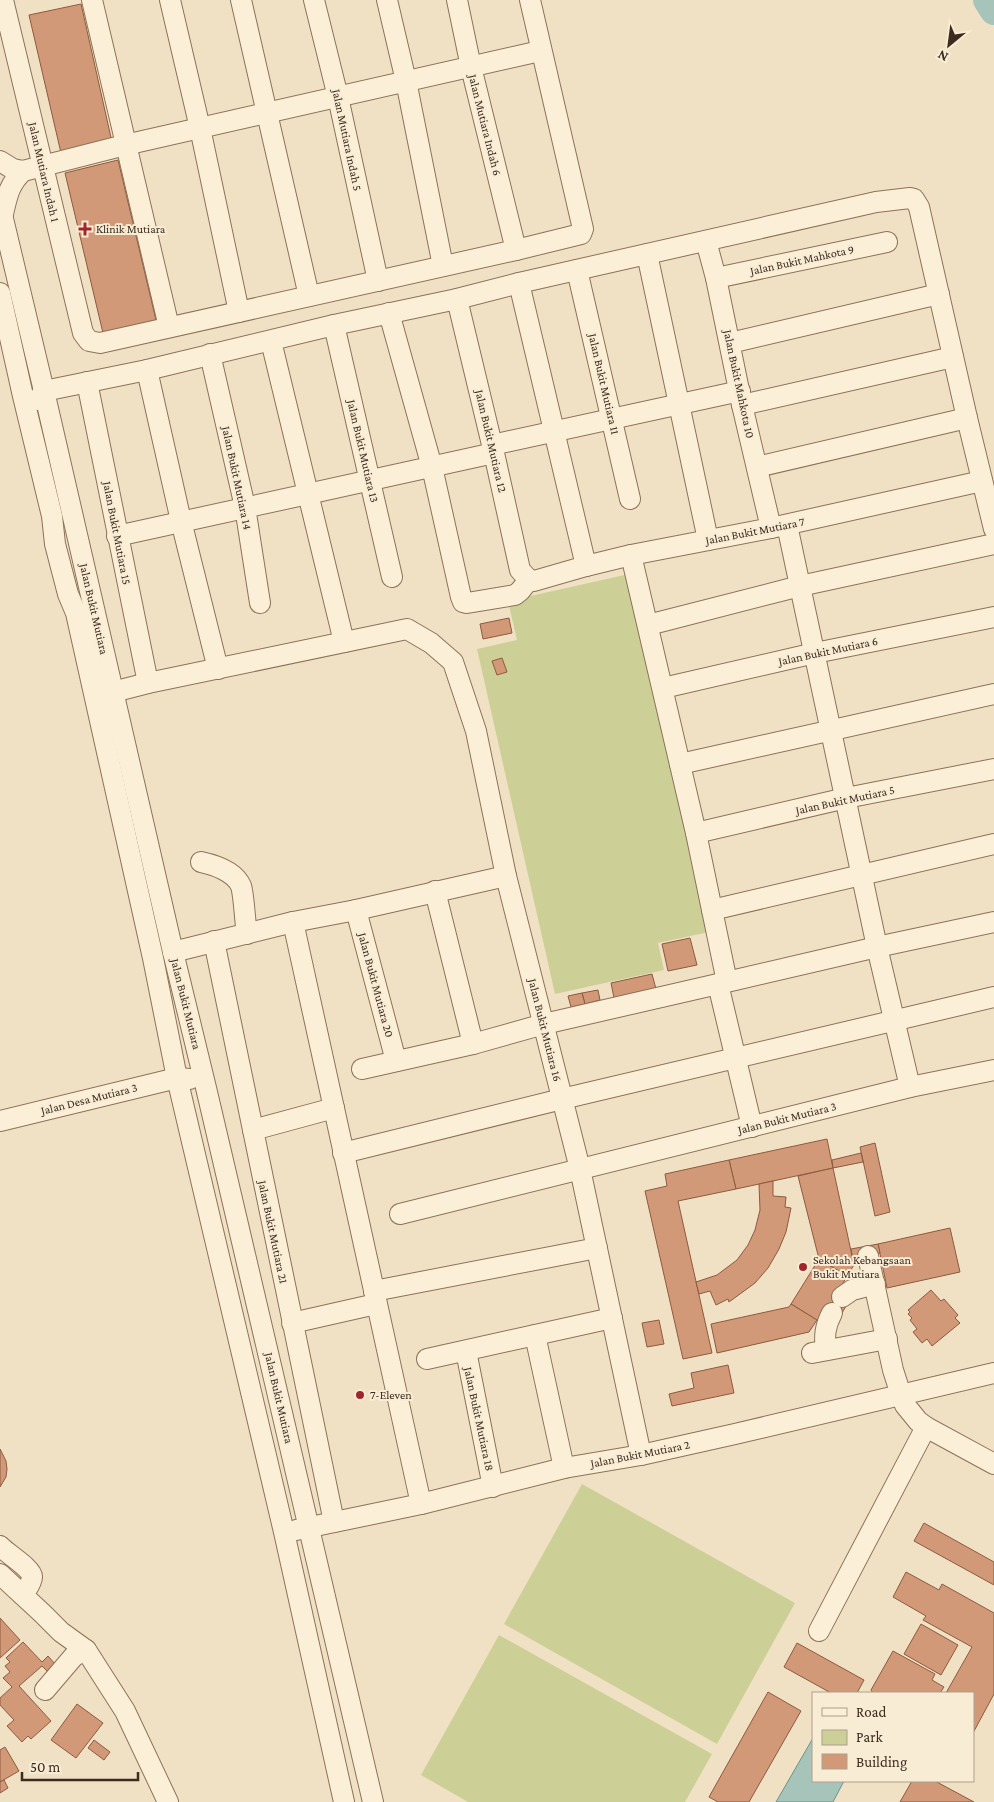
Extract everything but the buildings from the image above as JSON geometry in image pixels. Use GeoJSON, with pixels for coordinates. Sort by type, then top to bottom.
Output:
{"type":"FeatureCollection","features":[{"type":"Feature","properties":{"kind":"street","name":"Jalan Mutiara Indah 1"},"geometry":{"type":"LineString","coordinates":[[3,0],[33,169],[83,333],[89,341],[100,343],[169,327]]}},
{"type":"Feature","properties":{"kind":"street"},"geometry":{"type":"LineString","coordinates":[[92,0],[169,327],[581,234],[584,230],[540,51],[530,0]]}},
{"type":"Feature","properties":{"kind":"street"},"geometry":{"type":"LineString","coordinates":[[170,0],[200,128],[239,312]]}},
{"type":"Feature","properties":{"kind":"street"},"geometry":{"type":"LineString","coordinates":[[241,0],[309,296]]}},
{"type":"Feature","properties":{"kind":"street","name":"Jalan Mutiara Indah 5"},"geometry":{"type":"LineString","coordinates":[[314,0],[338,97],[378,281]]}},
{"type":"Feature","properties":{"kind":"street"},"geometry":{"type":"LineString","coordinates":[[387,0],[406,81],[443,266]]}},
{"type":"Feature","properties":{"kind":"street","name":"Jalan Mutiara Indah 6"},"geometry":{"type":"LineString","coordinates":[[457,0],[470,67],[516,250]]}},
{"type":"Feature","properties":{"kind":"street"},"geometry":{"type":"LineString","coordinates":[[1,212],[14,180],[33,169],[125,145],[540,51]]}},
{"type":"Feature","properties":{"kind":"street"},"geometry":{"type":"LineString","coordinates":[[0,160],[13,168],[33,169]]}},
{"type":"Feature","properties":{"kind":"street"},"geometry":{"type":"LineString","coordinates":[[33,438],[33,410],[44,391],[147,370],[389,312],[457,299],[519,283],[876,202],[910,198],[914,199],[919,206],[994,529]]}},
{"type":"Feature","properties":{"kind":"street","name":"Jalan Bukit Mutiara"},"geometry":{"type":"LineString","coordinates":[[1,212],[44,391],[177,1078],[284,1532],[344,1802]]}},
{"type":"Feature","properties":{"kind":"street","name":"Jalan Bukit Mahkota 10"},"geometry":{"type":"LineString","coordinates":[[706,241],[716,278],[757,467],[800,586],[877,947],[910,1087]]}},
{"type":"Feature","properties":{"kind":"street","name":"Jalan Bukit Mahkota 9"},"geometry":{"type":"LineString","coordinates":[[716,278],[887,242]]}},
{"type":"Feature","properties":{"kind":"street"},"geometry":{"type":"LineString","coordinates":[[647,254],[708,540]]}},
{"type":"Feature","properties":{"kind":"street","name":"Jalan Bukit Mutiara 11"},"geometry":{"type":"LineString","coordinates":[[577,270],[630,499]]}},
{"type":"Feature","properties":{"kind":"street"},"geometry":{"type":"LineString","coordinates":[[519,283],[586,566]]}},
{"type":"Feature","properties":{"kind":"street","name":"Jalan Bukit Mutiara"},"geometry":{"type":"LineString","coordinates":[[0,293],[52,516],[54,544],[68,594],[104,694],[173,952],[310,1527],[373,1802]]}},
{"type":"Feature","properties":{"kind":"street"},"geometry":{"type":"LineString","coordinates":[[730,342],[939,294]]}},
{"type":"Feature","properties":{"kind":"street","name":"Jalan Bukit Mutiara 12"},"geometry":{"type":"LineString","coordinates":[[457,299],[520,570],[528,580]]}},
{"type":"Feature","properties":{"kind":"street"},"geometry":{"type":"LineString","coordinates":[[389,312],[432,467],[463,602],[467,604],[515,595],[528,580]]}},
{"type":"Feature","properties":{"kind":"street","name":"Jalan Bukit Mutiara 13"},"geometry":{"type":"LineString","coordinates":[[334,325],[392,577]]}},
{"type":"Feature","properties":{"kind":"street"},"geometry":{"type":"LineString","coordinates":[[104,694],[344,642],[271,340]]}},
{"type":"Feature","properties":{"kind":"street"},"geometry":{"type":"LineString","coordinates":[[13,353],[23,374],[31,383],[44,391]]}},
{"type":"Feature","properties":{"kind":"street","name":"Jalan Bukit Mutiara 14"},"geometry":{"type":"LineString","coordinates":[[210,354],[245,508],[260,603]]}},
{"type":"Feature","properties":{"kind":"street"},"geometry":{"type":"LineString","coordinates":[[117,536],[432,467],[554,432],[679,404],[741,398],[953,357]]}},
{"type":"Feature","properties":{"kind":"street"},"geometry":{"type":"LineString","coordinates":[[147,370],[181,521],[218,669]]}},
{"type":"Feature","properties":{"kind":"street","name":"Jalan Bukit Mutiara 15"},"geometry":{"type":"LineString","coordinates":[[86,382],[148,683]]}},
{"type":"Feature","properties":{"kind":"street"},"geometry":{"type":"LineString","coordinates":[[757,467],[967,418]]}},
{"type":"Feature","properties":{"kind":"street","name":"Jalan Bukit Mutiara 7"},"geometry":{"type":"LineString","coordinates":[[528,580],[534,581],[631,555],[779,526],[982,480]]}},
{"type":"Feature","properties":{"kind":"street"},"geometry":{"type":"LineString","coordinates":[[648,625],[800,586],[994,544]]}},
{"type":"Feature","properties":{"kind":"street"},"geometry":{"type":"LineString","coordinates":[[631,555],[696,833],[712,910],[735,1058],[752,1127]]}},
{"type":"Feature","properties":{"kind":"street","name":"Jalan Bukit Mutiara 6"},"geometry":{"type":"LineString","coordinates":[[663,688],[815,653],[994,617]]}},
{"type":"Feature","properties":{"kind":"street","name":"Jalan Bukit Mutiara 16"},"geometry":{"type":"LineString","coordinates":[[344,642],[407,629],[431,643],[452,662],[476,731],[506,876],[580,1169],[641,1455]]}},
{"type":"Feature","properties":{"kind":"street"},"geometry":{"type":"LineString","coordinates":[[680,764],[994,694]]}},
{"type":"Feature","properties":{"kind":"street","name":"Jalan Bukit Mutiara 5"},"geometry":{"type":"LineString","coordinates":[[696,833],[846,798],[994,770]]}},
{"type":"Feature","properties":{"kind":"street"},"geometry":{"type":"LineString","coordinates":[[712,910],[994,844]]}},
{"type":"Feature","properties":{"kind":"street"},"geometry":{"type":"LineString","coordinates":[[201,862],[214,865],[232,875],[241,886],[246,934]]}},
{"type":"Feature","properties":{"kind":"street"},"geometry":{"type":"LineString","coordinates":[[173,952],[293,922],[356,910],[506,876]]}},
{"type":"Feature","properties":{"kind":"street"},"geometry":{"type":"LineString","coordinates":[[435,892],[472,1044]]}},
{"type":"Feature","properties":{"kind":"street","name":"Jalan Bukit Mutiara 20"},"geometry":{"type":"LineString","coordinates":[[356,910],[396,1061]]}},
{"type":"Feature","properties":{"kind":"street"},"geometry":{"type":"LineString","coordinates":[[293,922],[421,1504]]}},
{"type":"Feature","properties":{"kind":"street"},"geometry":{"type":"LineString","coordinates":[[362,1069],[472,1044],[544,1024],[994,922]]}},
{"type":"Feature","properties":{"kind":"street","name":"Jalan Bukit Mutiara 21"},"geometry":{"type":"LineString","coordinates":[[214,941],[334,1522]]}},
{"type":"Feature","properties":{"kind":"street"},"geometry":{"type":"LineString","coordinates":[[343,1153],[994,997]]}},
{"type":"Feature","properties":{"kind":"street"},"geometry":{"type":"LineString","coordinates":[[177,1078],[187,1068],[193,1056],[195,1042]]}},
{"type":"Feature","properties":{"kind":"street","name":"Jalan Bukit Mutiara 3"},"geometry":{"type":"LineString","coordinates":[[400,1214],[910,1087],[994,1070]]}},
{"type":"Feature","properties":{"kind":"street"},"geometry":{"type":"LineString","coordinates":[[177,1078],[189,1078],[207,1092]]}},
{"type":"Feature","properties":{"kind":"street","name":"Jalan Desa Mutiara 3"},"geometry":{"type":"LineString","coordinates":[[0,1122],[177,1078]]}},
{"type":"Feature","properties":{"kind":"street"},"geometry":{"type":"LineString","coordinates":[[253,1130],[334,1108]]}},
{"type":"Feature","properties":{"kind":"street"},"geometry":{"type":"LineString","coordinates":[[214,1235],[271,1221]]}},
{"type":"Feature","properties":{"kind":"street"},"geometry":{"type":"LineString","coordinates":[[292,1323],[375,1297],[598,1248]]}},
{"type":"Feature","properties":{"kind":"street"},"geometry":{"type":"LineString","coordinates":[[866,1248],[887,1339],[905,1405],[918,1421],[926,1427],[994,1464]]}},
{"type":"Feature","properties":{"kind":"street"},"geometry":{"type":"LineString","coordinates":[[874,1284],[852,1290],[837,1305],[826,1324],[819,1351],[887,1339]]}},
{"type":"Feature","properties":{"kind":"street"},"geometry":{"type":"LineString","coordinates":[[427,1359],[612,1318]]}},
{"type":"Feature","properties":{"kind":"street"},"geometry":{"type":"LineString","coordinates":[[535,1335],[564,1468]]}},
{"type":"Feature","properties":{"kind":"street","name":"Jalan Bukit Mutiara 18"},"geometry":{"type":"LineString","coordinates":[[466,1351],[493,1487]]}},
{"type":"Feature","properties":{"kind":"street","name":"Jalan Bukit Mutiara 2"},"geometry":{"type":"LineString","coordinates":[[284,1532],[421,1504],[564,1468],[641,1455],[994,1373]]}},
{"type":"Feature","properties":{"kind":"street"},"geometry":{"type":"LineString","coordinates":[[820,1631],[926,1427]]}},
{"type":"Feature","properties":{"kind":"street"},"geometry":{"type":"LineString","coordinates":[[0,1546],[32,1574],[32,1578],[22,1595]]}},
{"type":"Feature","properties":{"kind":"street"},"geometry":{"type":"LineString","coordinates":[[0,1574],[60,1632],[86,1650],[125,1711],[164,1802]]}},
{"type":"Feature","properties":{"kind":"street"},"geometry":{"type":"LineString","coordinates":[[45,1690],[74,1656],[86,1650]]}},
{"type":"Feature","properties":{"kind":"green space"},"geometry":{"type":"Polygon","coordinates":[[[629,574],[709,932],[658,943],[664,970],[555,994],[477,649],[517,640],[508,601],[629,574]]]}},
{"type":"Feature","properties":{"kind":"green space"},"geometry":{"type":"Polygon","coordinates":[[[582,1484],[795,1603],[717,1744],[504,1624],[582,1484]]]}},
{"type":"Feature","properties":{"kind":"green space"},"geometry":{"type":"Polygon","coordinates":[[[499,1635],[712,1754],[685,1802],[468,1802],[421,1775],[499,1635]]]}},
{"type":"Feature","properties":{"kind":"water"},"geometry":{"type":"Polygon","coordinates":[[[812,1740],[812,1782],[843,1782],[833,1802],[776,1802],[812,1740]]]}},
{"type":"Feature","properties":{"kind":"waterway"},"geometry":{"type":"LineString","coordinates":[[987,0],[994,11]]}},
{"type":"Feature","properties":{"kind":"place","name":"Klinik Mutiara"},"geometry":{"type":"Point","coordinates":[85,229]}},
{"type":"Feature","properties":{"kind":"place","name":"Sekolah Kebangsaan Bukit Mutiara"},"geometry":{"type":"Point","coordinates":[803,1267]}},
{"type":"Feature","properties":{"kind":"place","name":"7-Eleven"},"geometry":{"type":"Point","coordinates":[360,1395]}}]}
